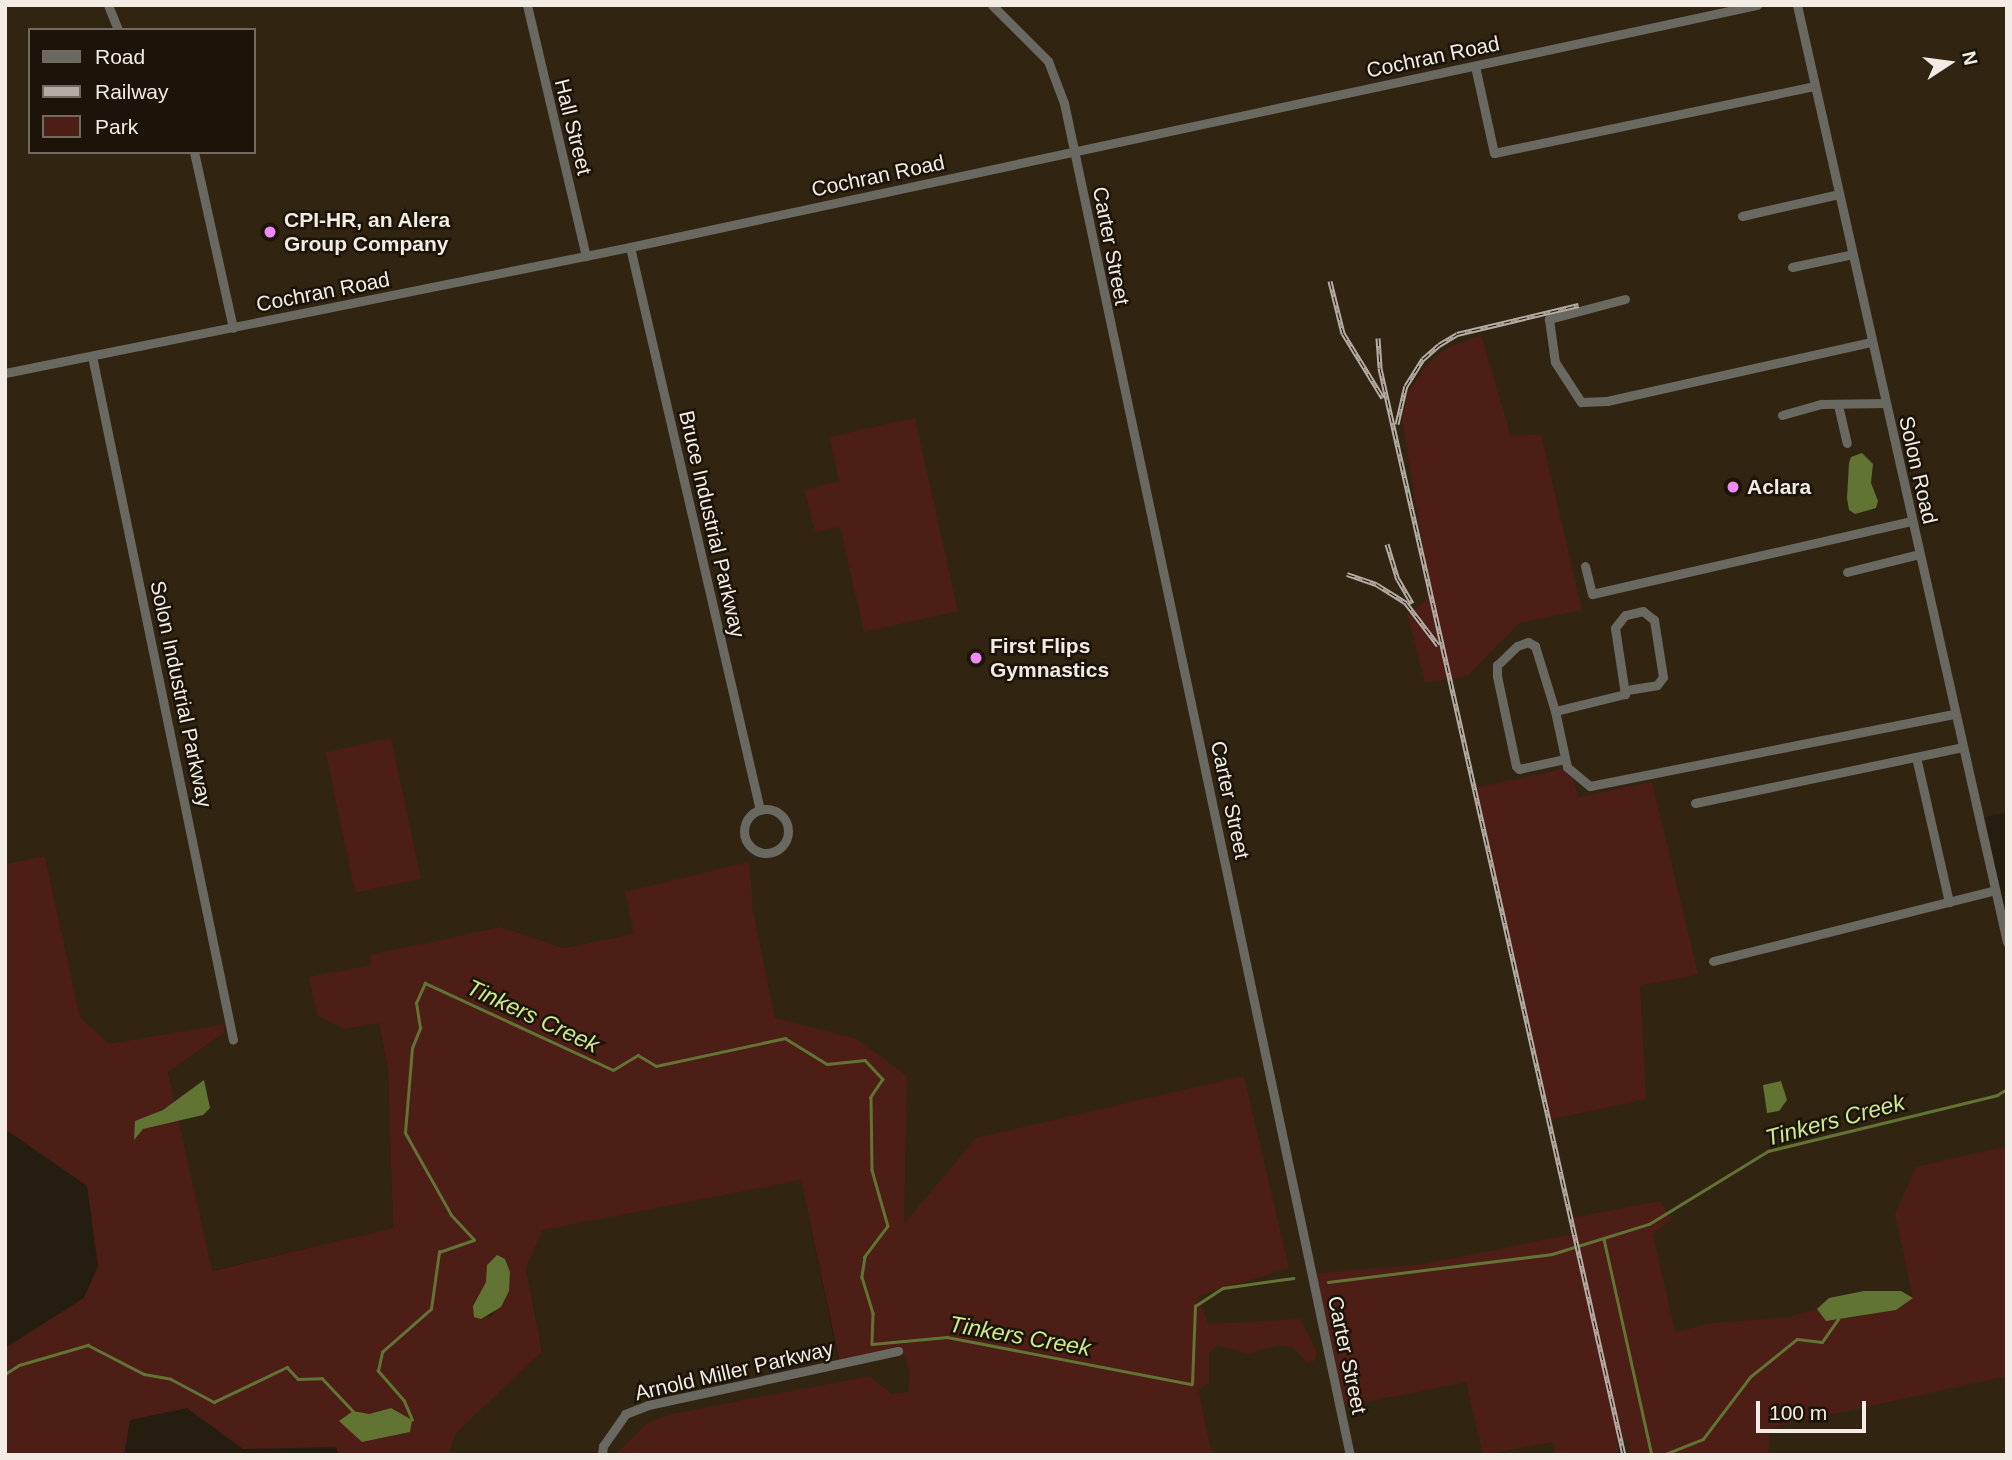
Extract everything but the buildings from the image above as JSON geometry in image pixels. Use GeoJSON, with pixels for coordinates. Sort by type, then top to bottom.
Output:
{"type":"FeatureCollection","features":[{"type":"Feature","properties":{"kind":"street"},"geometry":{"type":"LineString","coordinates":[[108,5],[117,28]]}},
{"type":"Feature","properties":{"kind":"street","name":"Hall Street"},"geometry":{"type":"LineString","coordinates":[[527,5],[586,256]]}},
{"type":"Feature","properties":{"kind":"street","name":"Carter Street"},"geometry":{"type":"LineString","coordinates":[[992,5],[1048,61],[1064,103],[1350,1455]]}},
{"type":"Feature","properties":{"kind":"street","name":"Cochran Road"},"geometry":{"type":"LineString","coordinates":[[5,373],[630,247],[1757,5]]}},
{"type":"Feature","properties":{"kind":"street","name":"Solon Road"},"geometry":{"type":"LineString","coordinates":[[1797,5],[2007,942]]}},
{"type":"Feature","properties":{"kind":"street"},"geometry":{"type":"LineString","coordinates":[[1475,66],[1494,153],[1815,86]]}},
{"type":"Feature","properties":{"kind":"street"},"geometry":{"type":"LineString","coordinates":[[194,154],[233,328]]}},
{"type":"Feature","properties":{"kind":"street"},"geometry":{"type":"LineString","coordinates":[[1742,216],[1839,194]]}},
{"type":"Feature","properties":{"kind":"street","name":"Bruce Industrial Parkway"},"geometry":{"type":"LineString","coordinates":[[630,247],[760,810]]}},
{"type":"Feature","properties":{"kind":"street"},"geometry":{"type":"LineString","coordinates":[[1792,267],[1853,254]]}},
{"type":"Feature","properties":{"kind":"street"},"geometry":{"type":"LineString","coordinates":[[1625,299],[1549,318],[1555,362],[1581,402],[1607,401],[1872,342]]}},
{"type":"Feature","properties":{"kind":"street","name":"Solon Industrial Parkway"},"geometry":{"type":"LineString","coordinates":[[92,356],[233,1040]]}},
{"type":"Feature","properties":{"kind":"street"},"geometry":{"type":"LineString","coordinates":[[1782,415],[1838,405],[1885,403]]}},
{"type":"Feature","properties":{"kind":"street"},"geometry":{"type":"LineString","coordinates":[[1838,405],[1847,443]]}},
{"type":"Feature","properties":{"kind":"street"},"geometry":{"type":"LineString","coordinates":[[1585,566],[1592,594],[1912,521]]}},
{"type":"Feature","properties":{"kind":"street"},"geometry":{"type":"LineString","coordinates":[[1847,572],[1919,554]]}},
{"type":"Feature","properties":{"kind":"street"},"geometry":{"type":"LineString","coordinates":[[1555,711],[1628,690],[1657,685],[1663,677],[1654,620],[1643,611],[1625,615],[1615,628],[1628,690]]}},
{"type":"Feature","properties":{"kind":"street"},"geometry":{"type":"LineString","coordinates":[[1565,759],[1519,769],[1517,766],[1497,676],[1497,665],[1517,646],[1528,642],[1535,646],[1555,711],[1567,767],[1590,786],[1955,714]]}},
{"type":"Feature","properties":{"kind":"street"},"geometry":{"type":"LineString","coordinates":[[1695,803],[1962,747]]}},
{"type":"Feature","properties":{"kind":"street"},"geometry":{"type":"LineString","coordinates":[[1916,757],[1949,902]]}},
{"type":"Feature","properties":{"kind":"street"},"geometry":{"type":"LineString","coordinates":[[760,810],[775,811],[785,821],[787,836],[772,852],[758,852],[744,835],[749,817],[760,810]]}},
{"type":"Feature","properties":{"kind":"street"},"geometry":{"type":"LineString","coordinates":[[1713,961],[1995,890]]}},
{"type":"Feature","properties":{"kind":"street","name":"Arnold Miller Parkway"},"geometry":{"type":"LineString","coordinates":[[602,1455],[603,1446],[625,1414],[648,1405],[898,1351]]}},
{"type":"Feature","properties":{"kind":"shaded area"},"geometry":{"type":"Polygon","coordinates":[[[5,5],[2007,5],[2007,812],[1979,819],[2007,942],[2007,1455],[448,1455],[456,1433],[542,1352],[526,1268],[543,1230],[801,1179],[839,1364],[855,1038],[775,1019],[752,911],[564,948],[501,927],[379,1023],[388,1070],[393,1228],[211,1271],[168,1072],[224,1033],[225,1025],[109,1045],[80,1018],[45,856],[5,864],[5,5]]]}},
{"type":"Feature","properties":{"kind":"shaded area"},"geometry":{"type":"Polygon","coordinates":[[[1862,453],[1873,464],[1871,483],[1878,501],[1876,508],[1855,514],[1849,510],[1847,498],[1849,463],[1851,457],[1862,453]]]}},
{"type":"Feature","properties":{"kind":"shaded area"},"geometry":{"type":"Polygon","coordinates":[[[204,1080],[210,1108],[203,1115],[143,1129],[134,1140],[135,1121],[163,1110],[204,1080]]]}},
{"type":"Feature","properties":{"kind":"shaded area"},"geometry":{"type":"Polygon","coordinates":[[[1781,1081],[1787,1100],[1779,1111],[1767,1113],[1763,1085],[1781,1081]]]}},
{"type":"Feature","properties":{"kind":"shaded area"},"geometry":{"type":"Polygon","coordinates":[[[497,1255],[505,1259],[510,1272],[509,1291],[501,1307],[481,1319],[474,1317],[473,1306],[486,1282],[487,1265],[497,1255]]]}},
{"type":"Feature","properties":{"kind":"shaded area"},"geometry":{"type":"Polygon","coordinates":[[[1864,1291],[1901,1291],[1913,1298],[1896,1310],[1826,1321],[1817,1309],[1829,1298],[1864,1291]]]}},
{"type":"Feature","properties":{"kind":"shaded area"},"geometry":{"type":"Polygon","coordinates":[[[391,1408],[412,1420],[410,1432],[362,1442],[339,1421],[353,1411],[369,1414],[391,1408]]]}},
{"type":"Feature","properties":{"kind":"green space"},"geometry":{"type":"Polygon","coordinates":[[[1481,335],[1511,436],[1541,434],[1582,610],[1519,623],[1467,676],[1425,683],[1408,615],[1431,595],[1402,420],[1408,392],[1428,363],[1445,349],[1481,335]]]}},
{"type":"Feature","properties":{"kind":"green space"},"geometry":{"type":"Polygon","coordinates":[[[915,418],[958,611],[864,632],[840,527],[815,532],[805,490],[839,481],[830,437],[915,418]]]}},
{"type":"Feature","properties":{"kind":"green space"},"geometry":{"type":"Polygon","coordinates":[[[391,738],[421,879],[355,893],[325,752],[391,738]]]}},
{"type":"Feature","properties":{"kind":"green space"},"geometry":{"type":"Polygon","coordinates":[[[1562,769],[1573,778],[1578,797],[1652,782],[1698,974],[1640,986],[1646,1099],[1549,1120],[1475,788],[1562,769]]]}},
{"type":"Feature","properties":{"kind":"green space"},"geometry":{"type":"Polygon","coordinates":[[[45,856],[80,1017],[109,1044],[225,1024],[224,1033],[168,1072],[212,1271],[393,1228],[388,1070],[379,1023],[344,1029],[317,1015],[309,977],[371,965],[370,955],[501,927],[564,948],[634,934],[625,892],[749,862],[753,911],[775,1018],[855,1038],[907,1076],[904,1224],[976,1138],[1244,1076],[1289,1268],[1198,1296],[1208,1324],[1300,1319],[1317,1352],[1314,1361],[1306,1362],[1292,1347],[1278,1345],[1248,1354],[1217,1345],[1209,1354],[1209,1383],[1198,1389],[1212,1455],[615,1455],[647,1423],[667,1415],[870,1376],[891,1394],[908,1392],[910,1373],[903,1349],[840,1364],[801,1180],[543,1230],[526,1268],[542,1352],[456,1433],[448,1455],[339,1455],[336,1447],[243,1449],[187,1408],[130,1420],[124,1455],[5,1455],[5,1348],[84,1298],[98,1266],[87,1186],[5,1129],[5,864],[45,856]],[[486,1282],[473,1306],[490,1317],[509,1291],[486,1282]],[[391,1408],[369,1414],[353,1411],[362,1442],[410,1432],[391,1408]]]}},
{"type":"Feature","properties":{"kind":"green space"},"geometry":{"type":"Polygon","coordinates":[[[2007,1146],[2007,1376],[1770,1428],[1768,1455],[1630,1455],[1628,1442],[1616,1435],[1618,1455],[1556,1455],[1553,1442],[1483,1455],[1466,1382],[1340,1407],[1312,1274],[1425,1264],[1574,1234],[1571,1218],[1660,1201],[1672,1219],[1653,1234],[1675,1332],[1714,1323],[1789,1317],[1817,1309],[1827,1321],[1895,1310],[1913,1298],[1895,1214],[1916,1167],[2007,1146]]]}},
{"type":"Feature","properties":{"kind":"waterway","name":"Tinkers Creek"},"geometry":{"type":"LineString","coordinates":[[412,1420],[404,1401],[378,1371],[382,1352],[431,1309],[439,1252],[474,1240],[451,1215],[405,1133],[412,1048],[420,1028],[416,1003],[425,983],[613,1070],[638,1055],[656,1066],[785,1038],[827,1064],[865,1060],[883,1079],[871,1097],[872,1170],[888,1226],[865,1257],[862,1277],[873,1313],[872,1344],[947,1337],[1192,1384],[1195,1306],[1223,1288],[1293,1278]]}},
{"type":"Feature","properties":{"kind":"waterway","name":"Tinkers Creek"},"geometry":{"type":"LineString","coordinates":[[1328,1282],[1552,1254],[1649,1224],[1768,1151],[1997,1095],[2007,1089]]}},
{"type":"Feature","properties":{"kind":"waterway","name":"Tinkers Creek"},"geometry":{"type":"LineString","coordinates":[[1604,1239],[1652,1455]]}},
{"type":"Feature","properties":{"kind":"waterway","name":"Tinkers Creek"},"geometry":{"type":"LineString","coordinates":[[1663,1455],[1703,1439],[1750,1377],[1797,1339],[1822,1342],[1838,1319]]}},
{"type":"Feature","properties":{"kind":"waterway","name":"Tinkers Creek"},"geometry":{"type":"LineString","coordinates":[[5,1374],[19,1365],[88,1345],[144,1374],[171,1379],[214,1402],[287,1367],[298,1379],[322,1378],[353,1411]]}},
{"type":"Feature","properties":{"kind":"railway"},"geometry":{"type":"LineString","coordinates":[[1330,281],[1343,333],[1383,398]]}},
{"type":"Feature","properties":{"kind":"railway"},"geometry":{"type":"LineString","coordinates":[[1397,424],[1406,386],[1423,359],[1439,345],[1457,334],[1579,305]]}},
{"type":"Feature","properties":{"kind":"railway"},"geometry":{"type":"LineString","coordinates":[[1378,338],[1380,368],[1624,1455]]}},
{"type":"Feature","properties":{"kind":"railway"},"geometry":{"type":"LineString","coordinates":[[1387,544],[1398,579],[1412,603]]}},
{"type":"Feature","properties":{"kind":"railway"},"geometry":{"type":"LineString","coordinates":[[1347,574],[1376,584],[1406,603],[1438,645]]}},
{"type":"Feature","properties":{"kind":"place","name":"CPI-HR, an Alera Group Company"},"geometry":{"type":"Point","coordinates":[270,232]}},
{"type":"Feature","properties":{"kind":"place","name":"Aclara"},"geometry":{"type":"Point","coordinates":[1733,487]}},
{"type":"Feature","properties":{"kind":"place","name":"First Flips Gymnastics"},"geometry":{"type":"Point","coordinates":[976,658]}}]}
